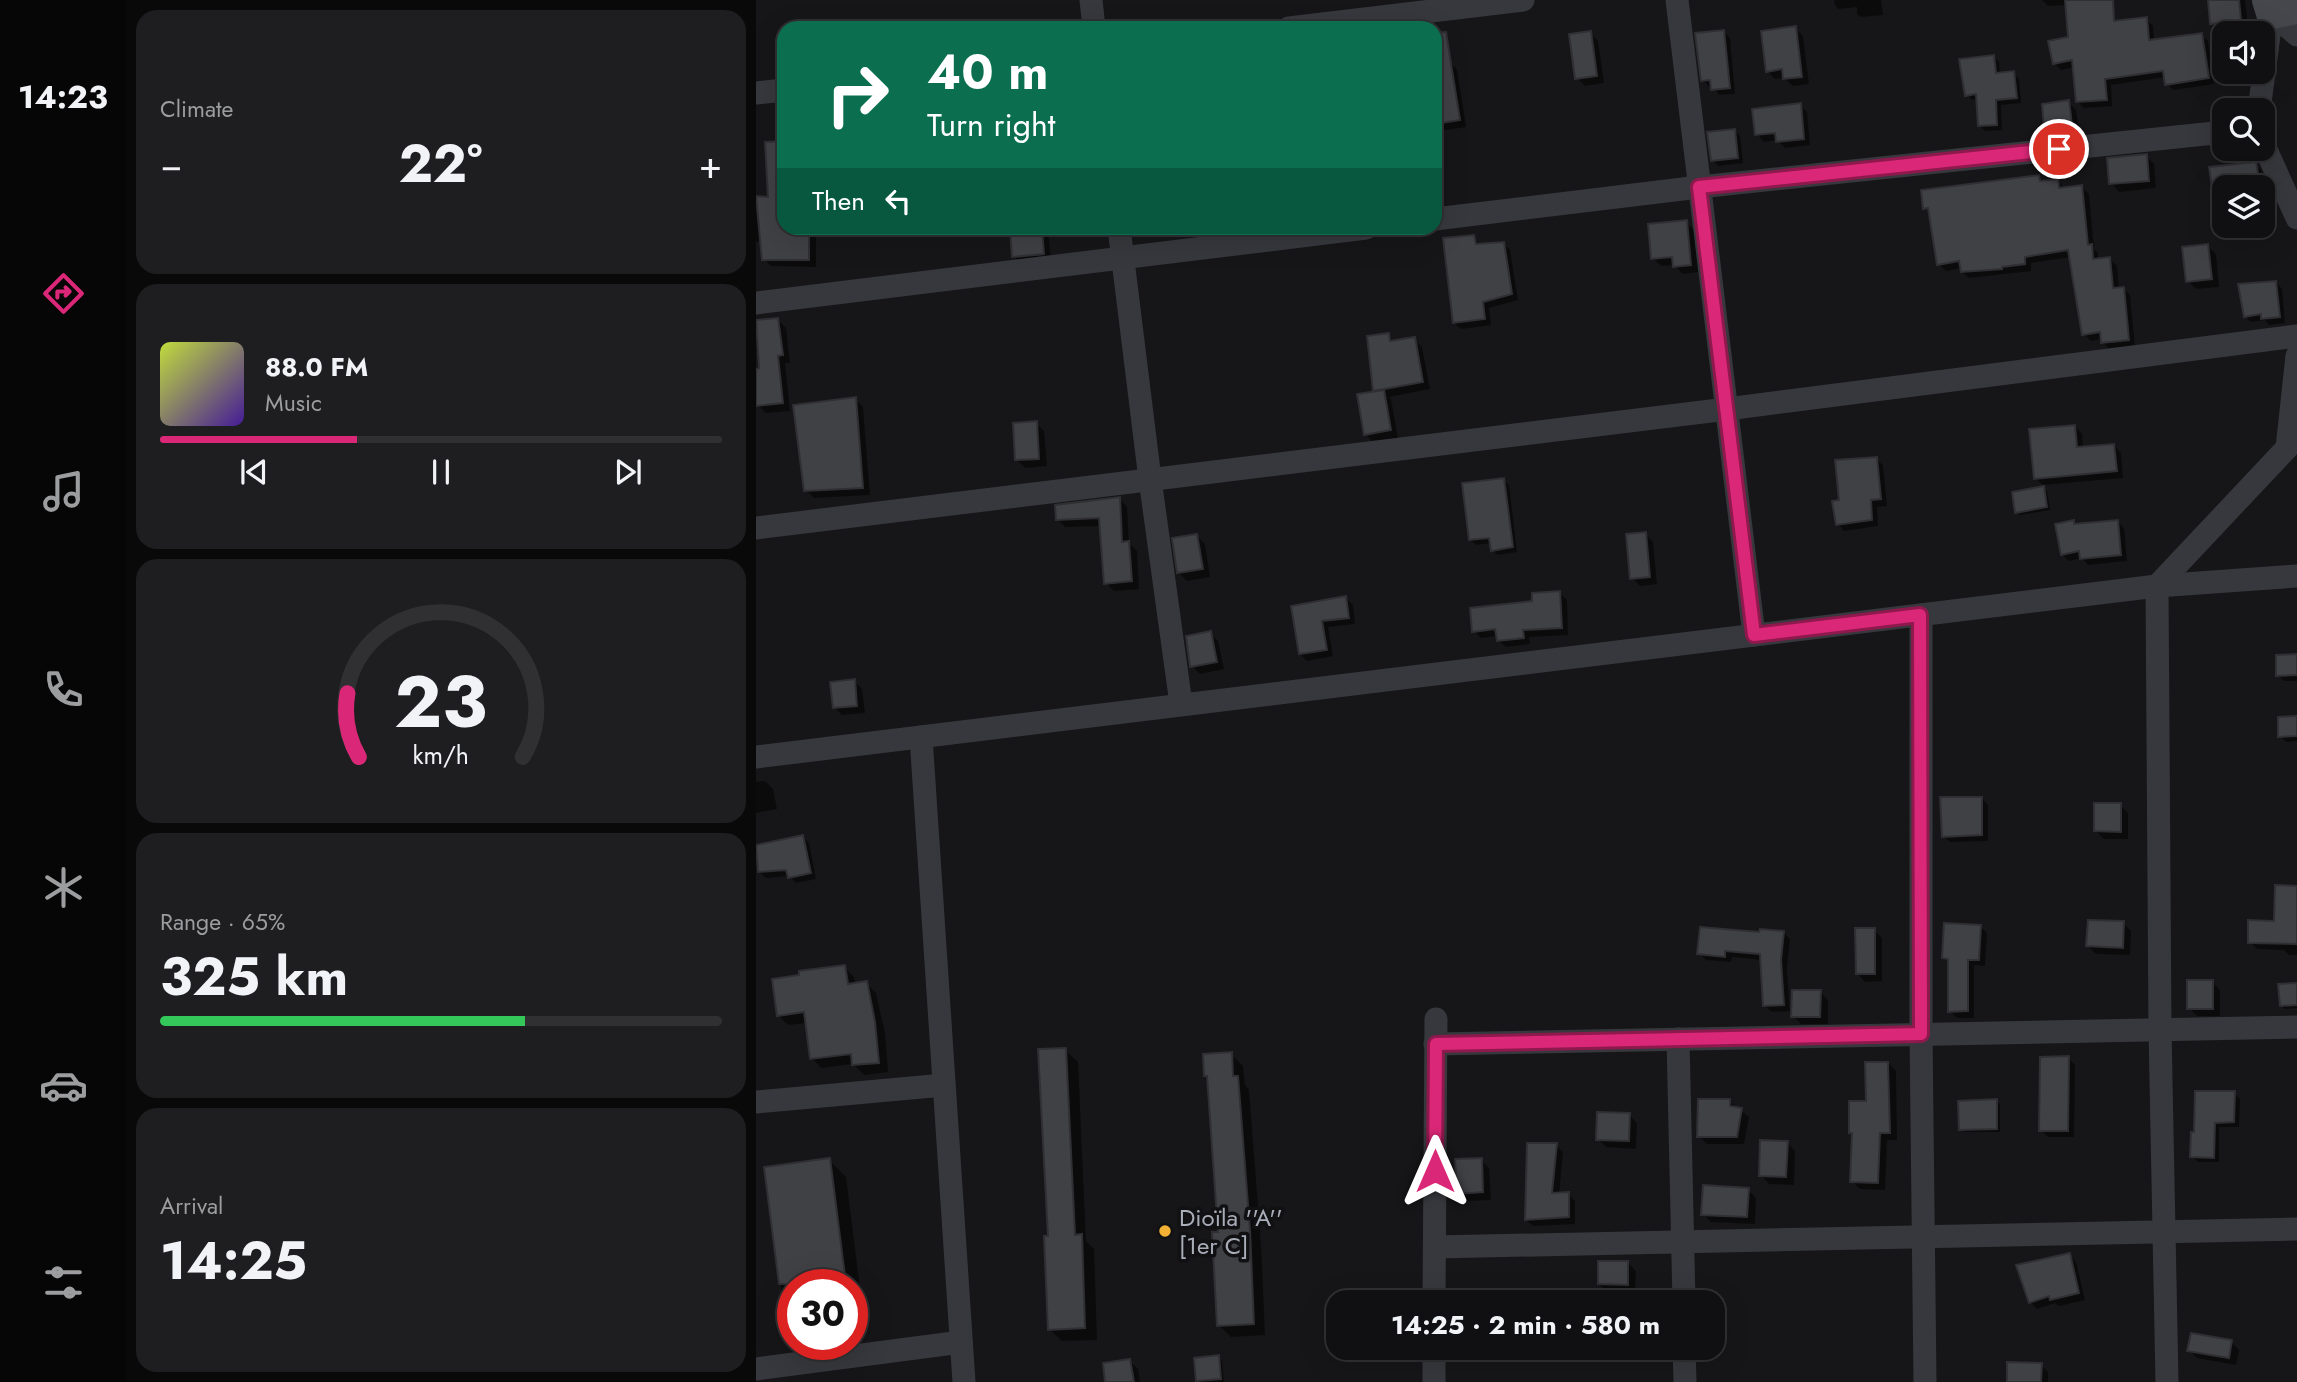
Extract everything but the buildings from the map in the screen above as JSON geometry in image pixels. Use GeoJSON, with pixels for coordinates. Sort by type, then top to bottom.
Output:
{"type":"FeatureCollection","features":[{"type":"Feature","properties":{"kind":"street"},"geometry":{"type":"LineString","coordinates":[[1091,0],[1093,21]]}},
{"type":"Feature","properties":{"kind":"street"},"geometry":{"type":"LineString","coordinates":[[1348,21],[1523,0]]}},
{"type":"Feature","properties":{"kind":"street"},"geometry":{"type":"LineString","coordinates":[[1676,0],[1754,635]]}},
{"type":"Feature","properties":{"kind":"street"},"geometry":{"type":"LineString","coordinates":[[2279,7],[2297,35]]}},
{"type":"Feature","properties":{"kind":"street"},"geometry":{"type":"LineString","coordinates":[[2261,98],[2279,7]]}},
{"type":"Feature","properties":{"kind":"street"},"geometry":{"type":"LineString","coordinates":[[756,93],[777,91]]}},
{"type":"Feature","properties":{"kind":"street"},"geometry":{"type":"LineString","coordinates":[[1442,218],[1699,187],[2212,133]]}},
{"type":"Feature","properties":{"kind":"street"},"geometry":{"type":"LineString","coordinates":[[2271,161],[2297,218]]}},
{"type":"Feature","properties":{"kind":"street"},"geometry":{"type":"LineString","coordinates":[[1120,235],[1181,704]]}},
{"type":"Feature","properties":{"kind":"street"},"geometry":{"type":"LineString","coordinates":[[756,303],[1307,235]]}},
{"type":"Feature","properties":{"kind":"street"},"geometry":{"type":"LineString","coordinates":[[756,528],[1727,409],[2297,335]]}},
{"type":"Feature","properties":{"kind":"street"},"geometry":{"type":"LineString","coordinates":[[2167,1382],[2160,1030],[2157,586],[2287,448],[2297,356]]}},
{"type":"Feature","properties":{"kind":"street"},"geometry":{"type":"LineString","coordinates":[[756,757],[2157,586],[2297,576]]}},
{"type":"Feature","properties":{"kind":"street"},"geometry":{"type":"LineString","coordinates":[[1920,615],[1925,1382]]}},
{"type":"Feature","properties":{"kind":"street"},"geometry":{"type":"LineString","coordinates":[[921,737],[964,1382]]}},
{"type":"Feature","properties":{"kind":"street"},"geometry":{"type":"LineString","coordinates":[[1434,1290],[1436,1019]]}},
{"type":"Feature","properties":{"kind":"street"},"geometry":{"type":"LineString","coordinates":[[1436,1044],[2297,1027]]}},
{"type":"Feature","properties":{"kind":"street"},"geometry":{"type":"LineString","coordinates":[[1678,1039],[1684,1290]]}},
{"type":"Feature","properties":{"kind":"street"},"geometry":{"type":"LineString","coordinates":[[756,1102],[944,1086]]}},
{"type":"Feature","properties":{"kind":"street"},"geometry":{"type":"LineString","coordinates":[[1435,1247],[2297,1229]]}},
{"type":"Feature","properties":{"kind":"street"},"geometry":{"type":"LineString","coordinates":[[761,1373],[961,1342]]}},
{"type":"Feature","properties":{"kind":"street"},"geometry":{"type":"LineString","coordinates":[[1434,1360],[1434,1382]]}},
{"type":"Feature","properties":{"kind":"street"},"geometry":{"type":"LineString","coordinates":[[1685,1360],[1685,1382]]}},
{"type":"Feature","properties":{"kind":"place","name":"Dioïla ''A'' [1er C]"},"geometry":{"type":"Point","coordinates":[1165,1231]}},
{"type":"Feature","properties":{"kind":"route"},"geometry":{"type":"LineString","coordinates":[[1435,1171],[1436,1044],[1921,1034],[1920,615],[1754,635],[1699,187],[2059,149]]}}]}
